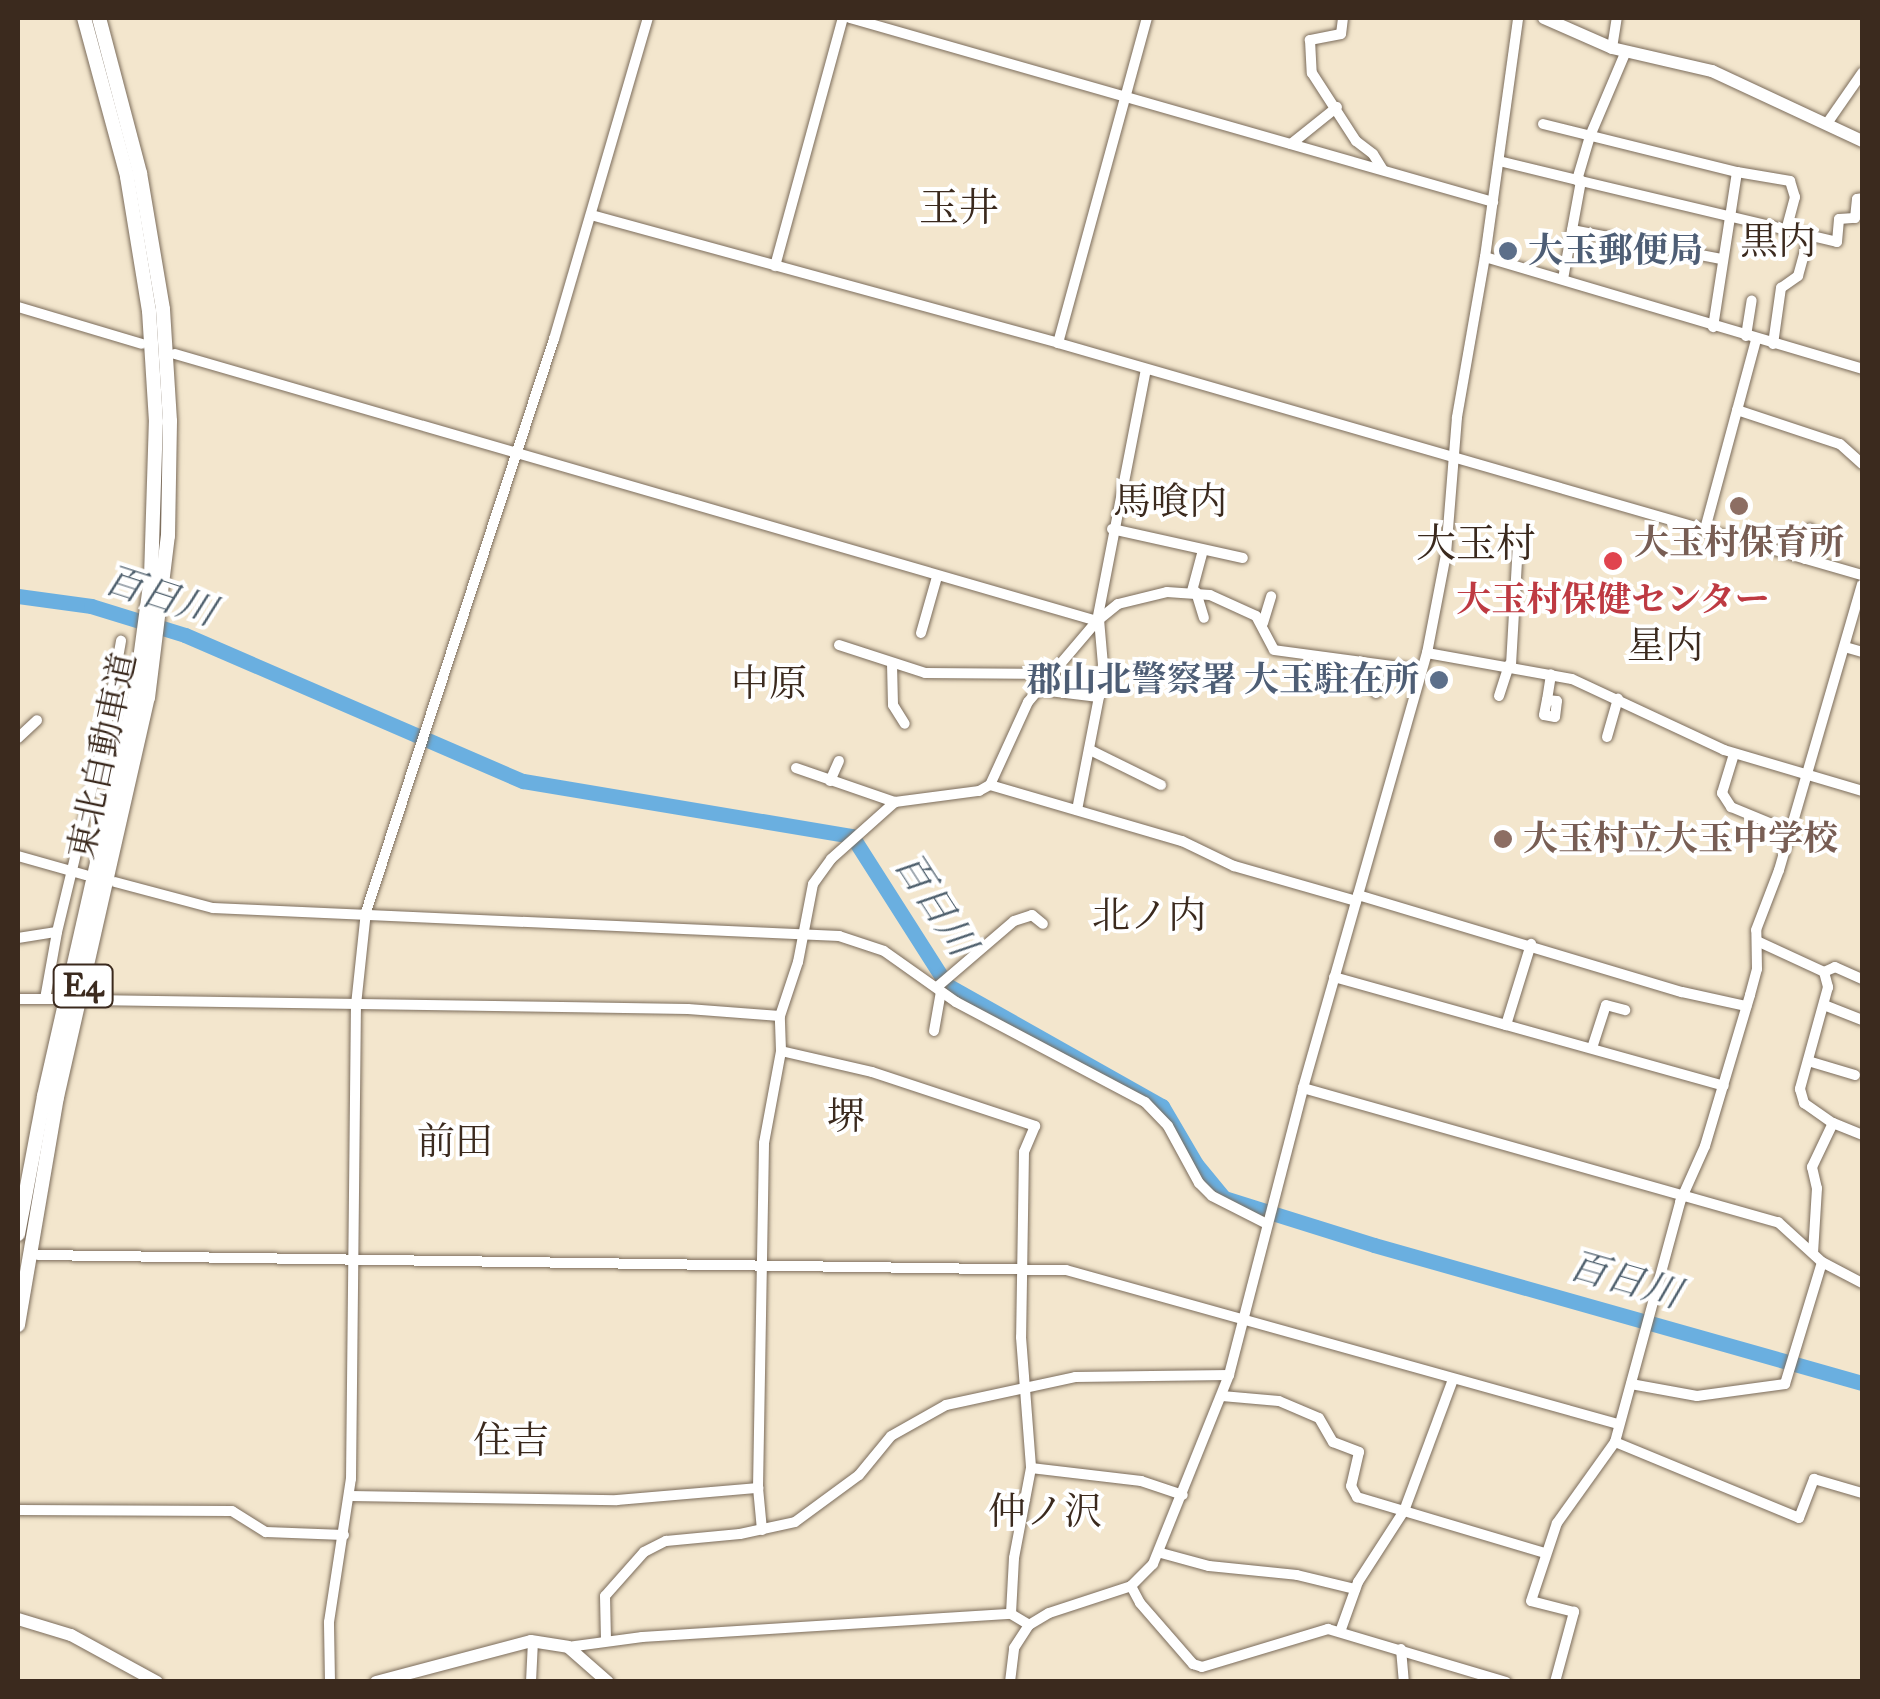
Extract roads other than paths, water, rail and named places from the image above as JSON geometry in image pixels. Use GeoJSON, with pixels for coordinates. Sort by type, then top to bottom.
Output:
{"type":"FeatureCollection","features":[{"type":"Feature","properties":{"kind":"highway","name":"東北自動車道"},"geometry":{"type":"LineString","coordinates":[[84,18],[127,176],[149,311],[156,474],[154,617]]}},
{"type":"Feature","properties":{"kind":"highway","name":"東北自動車道"},"geometry":{"type":"LineString","coordinates":[[18,1326],[57,1098],[134,768],[170,474],[163,308],[140,173],[99,18]]}},
{"type":"Feature","properties":{"kind":"highway","name":"東北自動車道"},"geometry":{"type":"LineString","coordinates":[[18,1234],[44,1096],[150,646]]}},
{"type":"Feature","properties":{"kind":"main road"},"geometry":{"type":"LineString","coordinates":[[1544,18],[1619,49],[1702,67],[1862,141]]}},
{"type":"Feature","properties":{"kind":"main road"},"geometry":{"type":"LineString","coordinates":[[18,1619],[71,1635],[157,1682]]}},
{"type":"Feature","properties":{"kind":"main road"},"geometry":{"type":"LineString","coordinates":[[376,1682],[507,1644],[533,1641],[568,1647],[588,1660],[608,1682]]}},
{"type":"Feature","properties":{"kind":"street"},"geometry":{"type":"LineString","coordinates":[[330,1682],[329,1622],[350,1496],[356,1005],[366,912],[592,216],[648,18]]}},
{"type":"Feature","properties":{"kind":"street"},"geometry":{"type":"LineString","coordinates":[[774,266],[846,18],[1494,202]]}},
{"type":"Feature","properties":{"kind":"street"},"geometry":{"type":"LineString","coordinates":[[1058,343],[1148,18]]}},
{"type":"Feature","properties":{"kind":"street"},"geometry":{"type":"LineString","coordinates":[[1343,18],[1341,34],[1314,38],[1308,44],[1312,73],[1356,141],[1373,154],[1383,170]]}},
{"type":"Feature","properties":{"kind":"street"},"geometry":{"type":"LineString","coordinates":[[1010,1682],[1014,1648],[1029,1625],[1049,1612],[1131,1586],[1161,1553],[1229,1375],[1303,1088],[1427,653],[1446,554],[1452,458],[1486,257],[1518,18]]}},
{"type":"Feature","properties":{"kind":"street"},"geometry":{"type":"LineString","coordinates":[[1563,279],[1579,181],[1619,49],[1617,18]]}},
{"type":"Feature","properties":{"kind":"street"},"geometry":{"type":"LineString","coordinates":[[1828,122],[1862,73]]}},
{"type":"Feature","properties":{"kind":"street"},"geometry":{"type":"LineString","coordinates":[[1291,144],[1337,107]]}},
{"type":"Feature","properties":{"kind":"street"},"geometry":{"type":"LineString","coordinates":[[1543,124],[1737,172],[1790,181],[1795,198],[1786,230]]}},
{"type":"Feature","properties":{"kind":"street"},"geometry":{"type":"LineString","coordinates":[[1499,161],[1837,242],[1840,218],[1856,218],[1858,198],[1862,198]]}},
{"type":"Feature","properties":{"kind":"street"},"geometry":{"type":"LineString","coordinates":[[1713,326],[1737,172]]}},
{"type":"Feature","properties":{"kind":"street"},"geometry":{"type":"LineString","coordinates":[[592,216],[1058,343],[1862,574]]}},
{"type":"Feature","properties":{"kind":"street"},"geometry":{"type":"LineString","coordinates":[[1572,230],[1721,259]]}},
{"type":"Feature","properties":{"kind":"street"},"geometry":{"type":"LineString","coordinates":[[1772,344],[1781,288],[1798,276],[1810,236]]}},
{"type":"Feature","properties":{"kind":"street"},"geometry":{"type":"LineString","coordinates":[[1486,257],[1862,369]]}},
{"type":"Feature","properties":{"kind":"street"},"geometry":{"type":"LineString","coordinates":[[1704,529],[1737,410],[1751,338],[1752,300]]}},
{"type":"Feature","properties":{"kind":"street"},"geometry":{"type":"LineString","coordinates":[[18,307],[142,344]]}},
{"type":"Feature","properties":{"kind":"street"},"geometry":{"type":"LineString","coordinates":[[175,354],[1042,608],[1098,620]]}},
{"type":"Feature","properties":{"kind":"street"},"geometry":{"type":"LineString","coordinates":[[1077,810],[1092,750],[1103,665],[1098,620],[1112,529],[1146,370]]}},
{"type":"Feature","properties":{"kind":"street"},"geometry":{"type":"LineString","coordinates":[[1737,410],[1840,444],[1862,464]]}},
{"type":"Feature","properties":{"kind":"street"},"geometry":{"type":"LineString","coordinates":[[1804,558],[1810,528]]}},
{"type":"Feature","properties":{"kind":"street"},"geometry":{"type":"LineString","coordinates":[[1112,529],[1243,558]]}},
{"type":"Feature","properties":{"kind":"street"},"geometry":{"type":"LineString","coordinates":[[1500,696],[1510,665],[1518,542]]}},
{"type":"Feature","properties":{"kind":"street"},"geometry":{"type":"LineString","coordinates":[[1202,550],[1194,591],[1204,618]]}},
{"type":"Feature","properties":{"kind":"street"},"geometry":{"type":"LineString","coordinates":[[921,634],[937,577]]}},
{"type":"Feature","properties":{"kind":"street"},"geometry":{"type":"LineString","coordinates":[[1555,1682],[1574,1612],[1531,1601],[1545,1553],[1570,1501],[1615,1442],[1682,1195],[1705,1146],[1757,970],[1756,930],[1791,832],[1862,585]]}},
{"type":"Feature","properties":{"kind":"street"},"geometry":{"type":"LineString","coordinates":[[990,786],[1020,715],[1098,620],[1118,604],[1194,591],[1263,623]]}},
{"type":"Feature","properties":{"kind":"street"},"geometry":{"type":"LineString","coordinates":[[1272,596],[1263,623],[1274,650],[1421,670]]}},
{"type":"Feature","properties":{"kind":"street"},"geometry":{"type":"LineString","coordinates":[[1039,621],[1042,608]]}},
{"type":"Feature","properties":{"kind":"street"},"geometry":{"type":"LineString","coordinates":[[18,999],[50,999],[57,932],[103,742],[121,641]]}},
{"type":"Feature","properties":{"kind":"street"},"geometry":{"type":"LineString","coordinates":[[839,644],[924,673],[1055,674]]}},
{"type":"Feature","properties":{"kind":"street"},"geometry":{"type":"LineString","coordinates":[[1845,647],[1862,652]]}},
{"type":"Feature","properties":{"kind":"street"},"geometry":{"type":"LineString","coordinates":[[1427,653],[1551,674],[1618,699],[1734,754],[1862,791]]}},
{"type":"Feature","properties":{"kind":"street"},"geometry":{"type":"LineString","coordinates":[[1330,682],[1333,659]]}},
{"type":"Feature","properties":{"kind":"street"},"geometry":{"type":"LineString","coordinates":[[892,664],[893,705],[905,724]]}},
{"type":"Feature","properties":{"kind":"street"},"geometry":{"type":"LineString","coordinates":[[1376,692],[1380,665]]}},
{"type":"Feature","properties":{"kind":"street"},"geometry":{"type":"LineString","coordinates":[[1547,700],[1551,674]]}},
{"type":"Feature","properties":{"kind":"street"},"geometry":{"type":"LineString","coordinates":[[1041,690],[1099,696]]}},
{"type":"Feature","properties":{"kind":"street"},"geometry":{"type":"LineString","coordinates":[[1607,737],[1618,699]]}},
{"type":"Feature","properties":{"kind":"street"},"geometry":{"type":"LineString","coordinates":[[18,738],[37,720]]}},
{"type":"Feature","properties":{"kind":"street"},"geometry":{"type":"LineString","coordinates":[[1092,750],[1161,785]]}},
{"type":"Feature","properties":{"kind":"street"},"geometry":{"type":"LineString","coordinates":[[1734,754],[1722,792],[1731,807],[1791,832]]}},
{"type":"Feature","properties":{"kind":"street"},"geometry":{"type":"LineString","coordinates":[[830,780],[839,762]]}},
{"type":"Feature","properties":{"kind":"street"},"geometry":{"type":"LineString","coordinates":[[796,768],[896,802],[953,797],[990,786],[1182,840],[1234,866],[1531,944],[1682,992],[1746,1006]]}},
{"type":"Feature","properties":{"kind":"street"},"geometry":{"type":"LineString","coordinates":[[762,1530],[758,1488],[764,1143],[781,1051],[780,1016],[804,935],[813,884],[821,870],[896,802]]}},
{"type":"Feature","properties":{"kind":"street"},"geometry":{"type":"LineString","coordinates":[[18,856],[85,875]]}},
{"type":"Feature","properties":{"kind":"street"},"geometry":{"type":"LineString","coordinates":[[115,882],[213,908],[839,936],[942,985],[1145,1102],[1168,1126],[1199,1183],[1228,1207],[1268,1221]]}},
{"type":"Feature","properties":{"kind":"street"},"geometry":{"type":"LineString","coordinates":[[934,1031],[942,985],[1014,921],[1032,914],[1043,924]]}},
{"type":"Feature","properties":{"kind":"street"},"geometry":{"type":"LineString","coordinates":[[18,938],[57,932]]}},
{"type":"Feature","properties":{"kind":"street"},"geometry":{"type":"LineString","coordinates":[[1758,942],[1824,972],[1835,968],[1862,979]]}},
{"type":"Feature","properties":{"kind":"street"},"geometry":{"type":"LineString","coordinates":[[1506,1025],[1531,944]]}},
{"type":"Feature","properties":{"kind":"street"},"geometry":{"type":"LineString","coordinates":[[1824,972],[1828,987],[1801,1097],[1834,1123],[1862,1136]]}},
{"type":"Feature","properties":{"kind":"street"},"geometry":{"type":"LineString","coordinates":[[1334,977],[1724,1086]]}},
{"type":"Feature","properties":{"kind":"street"},"geometry":{"type":"LineString","coordinates":[[89,1000],[688,1010],[780,1016]]}},
{"type":"Feature","properties":{"kind":"street"},"geometry":{"type":"LineString","coordinates":[[1592,1048],[1606,1005],[1625,1010]]}},
{"type":"Feature","properties":{"kind":"street"},"geometry":{"type":"LineString","coordinates":[[1824,1005],[1862,1020]]}},
{"type":"Feature","properties":{"kind":"street"},"geometry":{"type":"LineString","coordinates":[[781,1051],[872,1072],[1035,1126],[1024,1152],[1024,1388],[1031,1468],[1014,1558],[1011,1614]]}},
{"type":"Feature","properties":{"kind":"street"},"geometry":{"type":"LineString","coordinates":[[1808,1060],[1854,1074]]}},
{"type":"Feature","properties":{"kind":"street"},"geometry":{"type":"LineString","coordinates":[[1303,1088],[1778,1222],[1817,1257],[1862,1283]]}},
{"type":"Feature","properties":{"kind":"street"},"geometry":{"type":"LineString","coordinates":[[1632,1384],[1696,1396],[1784,1384],[1794,1365],[1817,1257],[1818,1188],[1812,1167],[1834,1123]]}},
{"type":"Feature","properties":{"kind":"street"},"geometry":{"type":"LineString","coordinates":[[38,1255],[1082,1272],[1618,1424]]}},
{"type":"Feature","properties":{"kind":"street"},"geometry":{"type":"LineString","coordinates":[[606,1640],[605,1596],[644,1552],[666,1542],[762,1530],[809,1515],[860,1475],[891,1436],[946,1405],[1075,1377],[1229,1375]]}},
{"type":"Feature","properties":{"kind":"street"},"geometry":{"type":"LineString","coordinates":[[1340,1632],[1355,1589],[1404,1512],[1453,1379]]}},
{"type":"Feature","properties":{"kind":"street"},"geometry":{"type":"LineString","coordinates":[[1222,1396],[1279,1401],[1319,1418],[1333,1442],[1359,1452],[1351,1486],[1356,1497],[1545,1553]]}},
{"type":"Feature","properties":{"kind":"street"},"geometry":{"type":"LineString","coordinates":[[1615,1442],[1800,1518],[1814,1479],[1862,1493]]}},
{"type":"Feature","properties":{"kind":"street"},"geometry":{"type":"LineString","coordinates":[[1031,1468],[1140,1481],[1184,1495]]}},
{"type":"Feature","properties":{"kind":"street"},"geometry":{"type":"LineString","coordinates":[[350,1496],[616,1500],[758,1488]]}},
{"type":"Feature","properties":{"kind":"street"},"geometry":{"type":"LineString","coordinates":[[18,1510],[232,1511],[266,1532],[344,1535]]}},
{"type":"Feature","properties":{"kind":"street"},"geometry":{"type":"LineString","coordinates":[[1161,1553],[1208,1566],[1297,1576],[1355,1589]]}},
{"type":"Feature","properties":{"kind":"street"},"geometry":{"type":"LineString","coordinates":[[1131,1586],[1140,1603],[1193,1664],[1202,1668],[1328,1629],[1506,1682]]}},
{"type":"Feature","properties":{"kind":"street"},"geometry":{"type":"LineString","coordinates":[[568,1647],[606,1640],[1011,1614],[1029,1625]]}},
{"type":"Feature","properties":{"kind":"street"},"geometry":{"type":"LineString","coordinates":[[531,1682],[533,1641]]}},
{"type":"Feature","properties":{"kind":"street"},"geometry":{"type":"LineString","coordinates":[[1401,1650],[1404,1682]]}},
{"type":"Feature","properties":{"kind":"waterway","name":"百日川"},"geometry":{"type":"LineString","coordinates":[[18,596],[91,606],[185,635],[523,781],[852,836],[947,985],[1162,1106],[1196,1164],[1224,1198],[1374,1245],[1862,1383]]}},
{"type":"Feature","properties":{"kind":"place","name":"大玉郵便局"},"geometry":{"type":"Point","coordinates":[1508,251]}},
{"type":"Feature","properties":{"kind":"place","name":"大玉村保育所"},"geometry":{"type":"Point","coordinates":[1739,506]}},
{"type":"Feature","properties":{"kind":"place","name":"大玉村保健センター"},"geometry":{"type":"Point","coordinates":[1613,561]}},
{"type":"Feature","properties":{"kind":"place","name":"郡山北警察署 大玉駐在所"},"geometry":{"type":"Point","coordinates":[1439,680]}},
{"type":"Feature","properties":{"kind":"place","name":"大玉村立大玉中学校"},"geometry":{"type":"Point","coordinates":[1503,839]}},
{"type":"Feature","properties":{"kind":"district","name":"玉井"},"geometry":{"type":"Point","coordinates":[959,208]}},
{"type":"Feature","properties":{"kind":"district","name":"黒内"},"geometry":{"type":"Point","coordinates":[1778,242]}},
{"type":"Feature","properties":{"kind":"district","name":"馬喰内"},"geometry":{"type":"Point","coordinates":[1170,502]}},
{"type":"Feature","properties":{"kind":"district","name":"大玉村"},"geometry":{"type":"Point","coordinates":[1476,544]}},
{"type":"Feature","properties":{"kind":"district","name":"星内"},"geometry":{"type":"Point","coordinates":[1665,646]}},
{"type":"Feature","properties":{"kind":"district","name":"中原"},"geometry":{"type":"Point","coordinates":[769,684]}},
{"type":"Feature","properties":{"kind":"district","name":"北ノ内"},"geometry":{"type":"Point","coordinates":[1149,916]}},
{"type":"Feature","properties":{"kind":"district","name":"堺"},"geometry":{"type":"Point","coordinates":[846,1117]}},
{"type":"Feature","properties":{"kind":"district","name":"前田"},"geometry":{"type":"Point","coordinates":[455,1142]}},
{"type":"Feature","properties":{"kind":"district","name":"住吉"},"geometry":{"type":"Point","coordinates":[511,1441]}},
{"type":"Feature","properties":{"kind":"district","name":"仲ノ沢"},"geometry":{"type":"Point","coordinates":[1045,1512]}}]}
